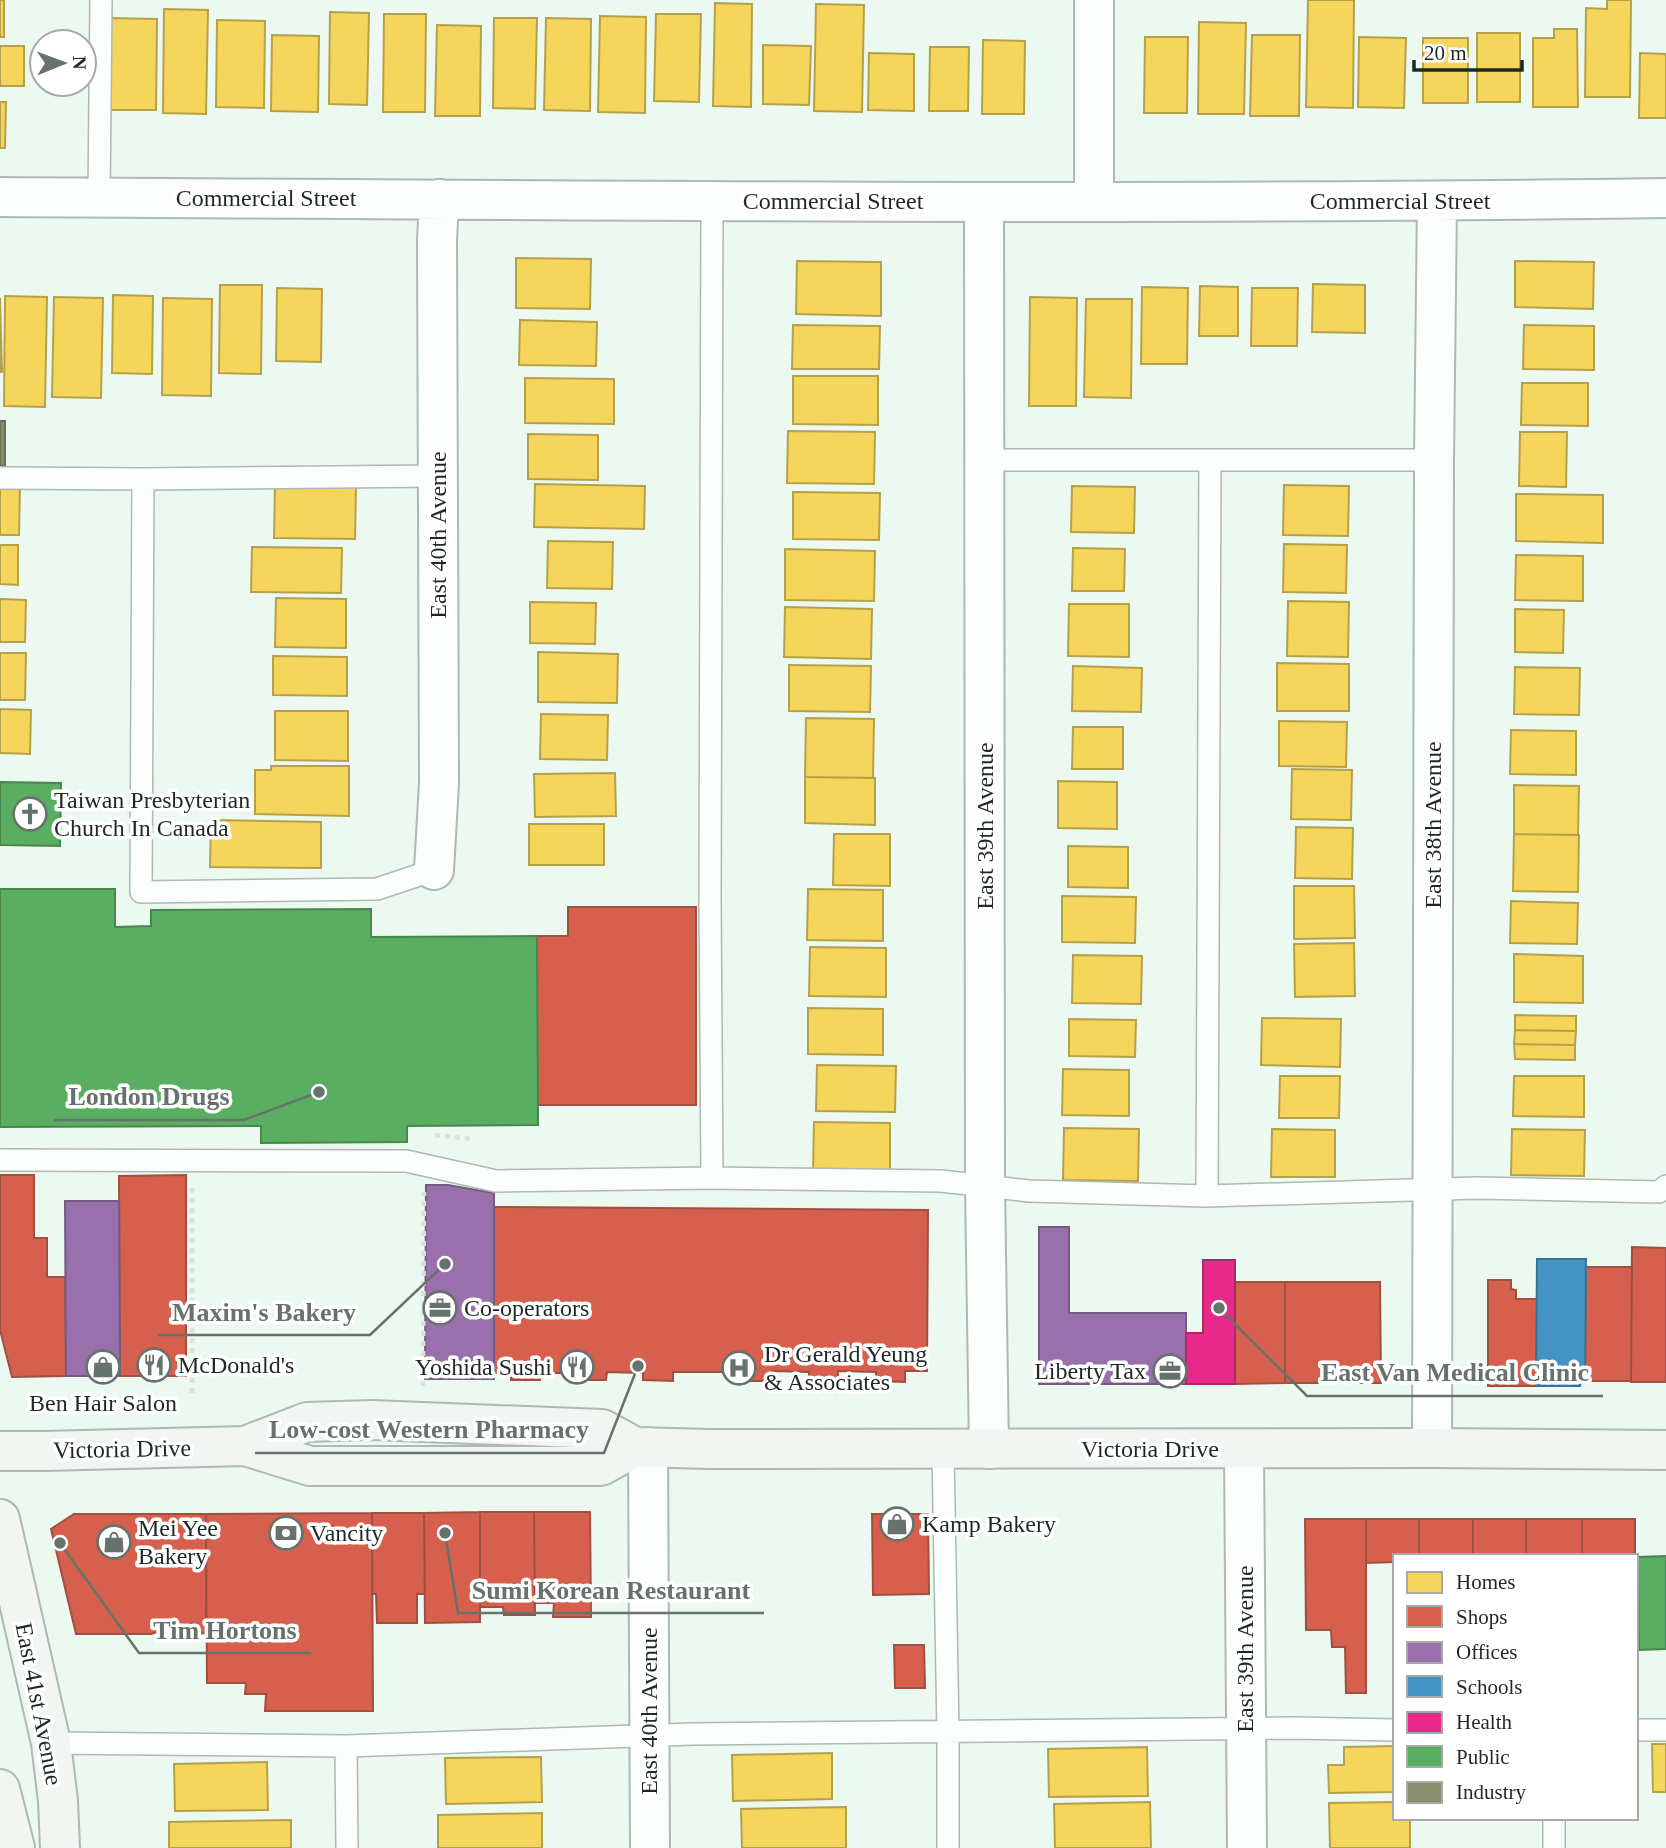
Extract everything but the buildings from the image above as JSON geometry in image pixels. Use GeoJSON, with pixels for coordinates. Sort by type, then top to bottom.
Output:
{"type":"FeatureCollection","features":[{"type":"Feature","properties":{"kind":"street"},"geometry":{"type":"LineString","coordinates":[[1094,0],[1094,202]]}},
{"type":"Feature","properties":{"kind":"street","name":"Commercial Street"},"geometry":{"type":"LineString","coordinates":[[0,197],[984,202],[1666,198]]}},
{"type":"Feature","properties":{"kind":"street","name":"East 40th Avenue"},"geometry":{"type":"LineString","coordinates":[[434,870],[439,783],[439,199]]}},
{"type":"Feature","properties":{"kind":"street","name":"East 38th Avenue"},"geometry":{"type":"LineString","coordinates":[[1432,1448],[1437,201]]}},
{"type":"Feature","properties":{"kind":"street","name":"East 39th Avenue"},"geometry":{"type":"LineString","coordinates":[[984,202],[985,1186],[989,1449]]}},
{"type":"Feature","properties":{"kind":"street","name":"Victoria Drive"},"geometry":{"type":"LineString","coordinates":[[0,1451],[245,1446],[310,1466],[601,1466],[642,1447],[943,1450],[1666,1450]]}},
{"type":"Feature","properties":{"kind":"street","name":"East 40th Avenue"},"geometry":{"type":"LineString","coordinates":[[642,1447],[650,1848]]}},
{"type":"Feature","properties":{"kind":"street","name":"East 39th Avenue"},"geometry":{"type":"LineString","coordinates":[[1244,1449],[1247,1848]]}},
{"type":"Feature","properties":{"kind":"street","name":"East 41st Avenue"},"geometry":{"type":"LineString","coordinates":[[0,1520],[51,1743],[61,1848]]}},
{"type":"Feature","properties":{"kind":"street"},"geometry":{"type":"LineString","coordinates":[[0,1788],[15,1848]]}},
{"type":"Feature","properties":{"kind":"lane"},"geometry":{"type":"LineString","coordinates":[[99,197],[101,0]]}},
{"type":"Feature","properties":{"kind":"lane"},"geometry":{"type":"LineString","coordinates":[[712,200],[712,1178]]}},
{"type":"Feature","properties":{"kind":"lane"},"geometry":{"type":"LineString","coordinates":[[985,460],[1434,460]]}},
{"type":"Feature","properties":{"kind":"lane"},"geometry":{"type":"LineString","coordinates":[[1208,1196],[1210,460]]}},
{"type":"Feature","properties":{"kind":"lane"},"geometry":{"type":"LineString","coordinates":[[0,478],[438,476]]}},
{"type":"Feature","properties":{"kind":"lane"},"geometry":{"type":"LineString","coordinates":[[143,479],[141,892],[377,889],[434,870]]}},
{"type":"Feature","properties":{"kind":"lane"},"geometry":{"type":"LineString","coordinates":[[0,1160],[406,1161],[504,1182],[712,1178],[941,1181],[1029,1191],[1208,1196],[1477,1188],[1659,1192],[1666,1186]]}},
{"type":"Feature","properties":{"kind":"lane"},"geometry":{"type":"LineString","coordinates":[[943,1450],[948,1848]]}},
{"type":"Feature","properties":{"kind":"lane"},"geometry":{"type":"LineString","coordinates":[[51,1743],[346,1746],[649,1736],[1294,1728],[1393,1730]]}},
{"type":"Feature","properties":{"kind":"lane"},"geometry":{"type":"LineString","coordinates":[[1638,1730],[1666,1730]]}},
{"type":"Feature","properties":{"kind":"lane"},"geometry":{"type":"LineString","coordinates":[[346,1746],[347,1848]]}},
{"type":"Feature","properties":{"kind":"lane"},"geometry":{"type":"LineString","coordinates":[[1554,1820],[1554,1848]]}},
{"type":"Feature","properties":{"kind":"path"},"geometry":{"type":"LineString","coordinates":[[192,1176],[192,1393]]}},
{"type":"Feature","properties":{"kind":"path"},"geometry":{"type":"LineString","coordinates":[[423,1394],[424,1190]]}},
{"type":"Feature","properties":{"kind":"place","name":"Taiwan Presbyterian Church In Canada"},"geometry":{"type":"Point","coordinates":[30,814]}},
{"type":"Feature","properties":{"kind":"place","name":"London Drugs"},"geometry":{"type":"Point","coordinates":[319,1092]}},
{"type":"Feature","properties":{"kind":"place","name":"Maxim's Bakery"},"geometry":{"type":"Point","coordinates":[445,1264]}},
{"type":"Feature","properties":{"kind":"place","name":"Co-operators"},"geometry":{"type":"Point","coordinates":[440,1308]}},
{"type":"Feature","properties":{"kind":"place","name":"East Van Medical Clinic"},"geometry":{"type":"Point","coordinates":[1219,1308]}},
{"type":"Feature","properties":{"kind":"place","name":"McDonald's"},"geometry":{"type":"Point","coordinates":[154,1365]}},
{"type":"Feature","properties":{"kind":"place","name":"Low-cost Western Pharmacy"},"geometry":{"type":"Point","coordinates":[638,1366]}},
{"type":"Feature","properties":{"kind":"place","name":"Ben Hair Salon"},"geometry":{"type":"Point","coordinates":[103,1367]}},
{"type":"Feature","properties":{"kind":"place","name":"Yoshida Sushi"},"geometry":{"type":"Point","coordinates":[577,1367]}},
{"type":"Feature","properties":{"kind":"place","name":"Dr Gerald Yeung & Associates"},"geometry":{"type":"Point","coordinates":[739,1368]}},
{"type":"Feature","properties":{"kind":"place","name":"Liberty Tax"},"geometry":{"type":"Point","coordinates":[1170,1371]}},
{"type":"Feature","properties":{"kind":"place","name":"Kamp Bakery"},"geometry":{"type":"Point","coordinates":[897,1524]}},
{"type":"Feature","properties":{"kind":"place","name":"Vancity"},"geometry":{"type":"Point","coordinates":[286,1533]}},
{"type":"Feature","properties":{"kind":"place","name":"Sumi Korean Restaurant"},"geometry":{"type":"Point","coordinates":[445,1533]}},
{"type":"Feature","properties":{"kind":"place","name":"Mei Yee Bakery"},"geometry":{"type":"Point","coordinates":[114,1542]}},
{"type":"Feature","properties":{"kind":"place","name":"Tim Hortons"},"geometry":{"type":"Point","coordinates":[60,1543]}}]}
